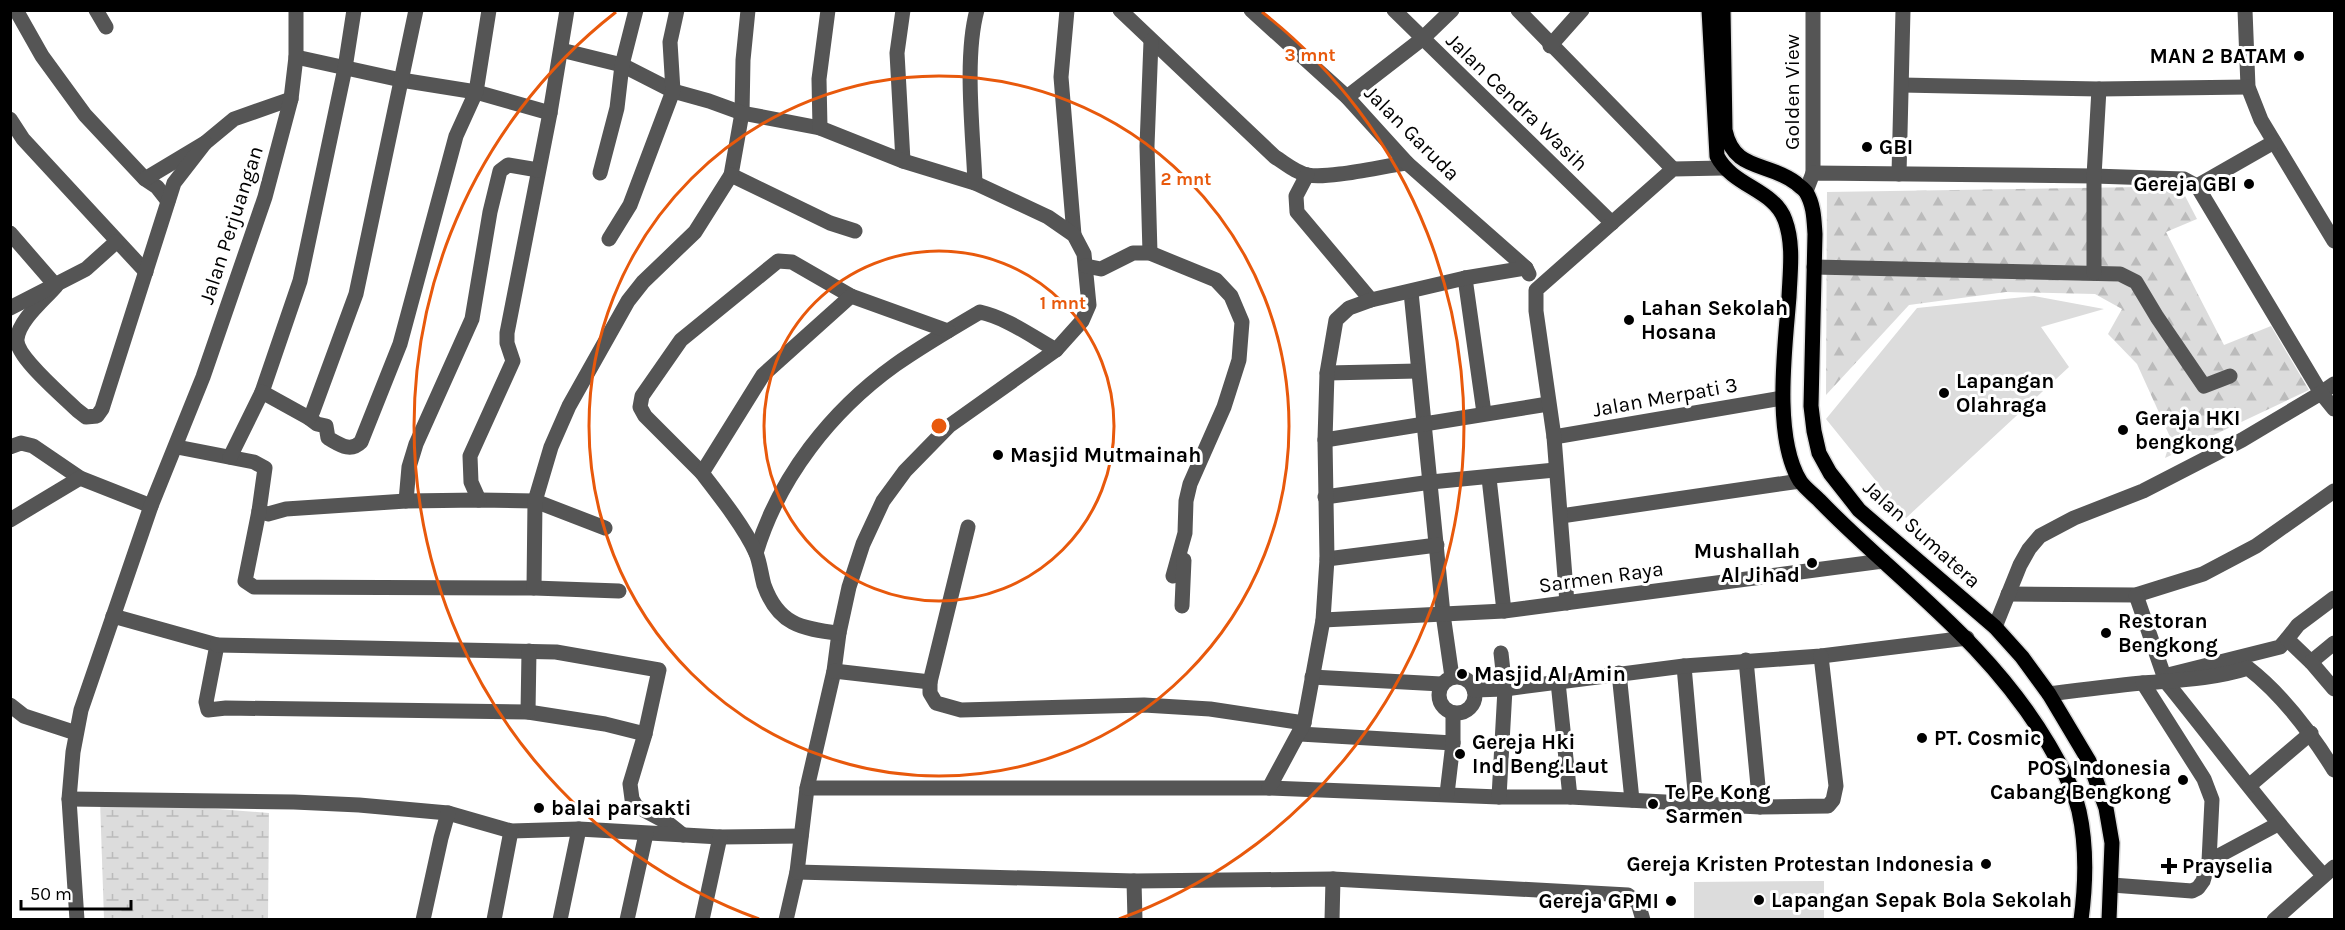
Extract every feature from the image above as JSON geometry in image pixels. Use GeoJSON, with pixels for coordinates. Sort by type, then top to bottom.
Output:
{"type":"FeatureCollection","features":[{"type":"Feature","properties":{"kind":"main road"},"geometry":{"type":"LineString","coordinates":[[1709,10],[1717,156],[1723,168],[1772,201],[1785,219],[1791,261],[1782,398],[1787,446],[1800,481],[1842,524],[1967,638],[1994,666],[2034,719],[2065,772],[2076,800],[2083,836],[2085,869],[2081,920]]}},
{"type":"Feature","properties":{"kind":"main road"},"geometry":{"type":"LineString","coordinates":[[1723,10],[1725,130],[1728,146],[1734,154],[1789,178],[1806,191]]}},
{"type":"Feature","properties":{"kind":"main road","name":"Jalan Sumatera"},"geometry":{"type":"LineString","coordinates":[[1806,191],[1813,210],[1811,394],[1814,431],[1820,453],[1830,473],[1859,510],[1995,627],[2022,657],[2049,694],[2088,761],[2106,808],[2112,843],[2109,920]]}},
{"type":"Feature","properties":{"kind":"main road"},"geometry":{"type":"LineString","coordinates":[[1842,524],[1859,510]]}},
{"type":"Feature","properties":{"kind":"main road"},"geometry":{"type":"LineString","coordinates":[[2065,772],[2082,769],[2088,761]]}},
{"type":"Feature","properties":{"kind":"main road"},"geometry":{"type":"LineString","coordinates":[[2076,800],[2079,793],[2084,790],[2098,788]]}},
{"type":"Feature","properties":{"kind":"street"},"geometry":{"type":"LineString","coordinates":[[16,10],[42,56],[85,115],[145,179],[157,187],[168,201]]}},
{"type":"Feature","properties":{"kind":"street"},"geometry":{"type":"LineString","coordinates":[[96,10],[106,27]]}},
{"type":"Feature","properties":{"kind":"street","name":"Jalan Perjuangan"},"geometry":{"type":"LineString","coordinates":[[77,920],[69,799],[72,752],[81,710],[151,506],[177,447],[265,197],[291,99],[296,57],[296,10]]}},
{"type":"Feature","properties":{"kind":"street"},"geometry":{"type":"LineString","coordinates":[[230,457],[262,392],[300,281],[345,68],[354,10]]}},
{"type":"Feature","properties":{"kind":"street"},"geometry":{"type":"LineString","coordinates":[[309,418],[356,294],[416,10]]}},
{"type":"Feature","properties":{"kind":"street"},"geometry":{"type":"LineString","coordinates":[[262,392],[317,424],[326,426],[328,438],[345,447],[357,446],[361,442],[400,344],[456,136],[476,92],[489,10]]}},
{"type":"Feature","properties":{"kind":"street"},"geometry":{"type":"LineString","coordinates":[[479,500],[471,482],[470,456],[513,361],[506,339],[550,113],[567,10]]}},
{"type":"Feature","properties":{"kind":"street"},"geometry":{"type":"LineString","coordinates":[[600,172],[617,108],[622,65],[636,10]]}},
{"type":"Feature","properties":{"kind":"street"},"geometry":{"type":"LineString","coordinates":[[609,239],[630,205],[674,91],[670,42],[676,10]]}},
{"type":"Feature","properties":{"kind":"street"},"geometry":{"type":"LineString","coordinates":[[534,588],[535,501],[550,447],[569,406],[628,301],[643,282],[695,232],[731,175],[742,113],[743,60],[748,10]]}},
{"type":"Feature","properties":{"kind":"street"},"geometry":{"type":"LineString","coordinates":[[820,128],[819,79],[828,10]]}},
{"type":"Feature","properties":{"kind":"street"},"geometry":{"type":"LineString","coordinates":[[903,10],[897,53],[903,160]]}},
{"type":"Feature","properties":{"kind":"street"},"geometry":{"type":"LineString","coordinates":[[975,183],[971,73],[973,23],[977,10]]}},
{"type":"Feature","properties":{"kind":"street"},"geometry":{"type":"LineString","coordinates":[[786,920],[797,872],[807,788],[834,671],[849,587],[863,544],[883,501],[905,471],[949,426],[1056,350],[1087,313],[1089,305],[1084,254],[1074,235],[1061,77],[1067,10]]}},
{"type":"Feature","properties":{"kind":"street"},"geometry":{"type":"LineString","coordinates":[[1120,10],[1275,157],[1307,175],[1324,176],[1407,163]]}},
{"type":"Feature","properties":{"kind":"street","name":"Jalan Garuda"},"geometry":{"type":"LineString","coordinates":[[1251,10],[1347,97],[1407,163],[1526,268],[1536,290]]}},
{"type":"Feature","properties":{"kind":"street","name":"Jalan Cendra Wasih"},"geometry":{"type":"LineString","coordinates":[[1394,10],[1612,223]]}},
{"type":"Feature","properties":{"kind":"street"},"geometry":{"type":"LineString","coordinates":[[1347,97],[1422,39],[1452,10]]}},
{"type":"Feature","properties":{"kind":"street"},"geometry":{"type":"LineString","coordinates":[[1518,10],[1673,169]]}},
{"type":"Feature","properties":{"kind":"street"},"geometry":{"type":"LineString","coordinates":[[1551,46],[1582,10]]}},
{"type":"Feature","properties":{"kind":"street","name":"Golden View"},"geometry":{"type":"LineString","coordinates":[[1813,10],[1814,173]]}},
{"type":"Feature","properties":{"kind":"street"},"geometry":{"type":"LineString","coordinates":[[1899,174],[1903,10]]}},
{"type":"Feature","properties":{"kind":"street"},"geometry":{"type":"LineString","coordinates":[[2245,10],[2248,87],[2261,120],[2334,241]]}},
{"type":"Feature","properties":{"kind":"street"},"geometry":{"type":"LineString","coordinates":[[1150,254],[1147,146],[1151,41]]}},
{"type":"Feature","properties":{"kind":"street"},"geometry":{"type":"LineString","coordinates":[[561,50],[622,65],[674,91],[742,113],[820,128],[903,160],[975,183],[1047,217],[1074,235]]}},
{"type":"Feature","properties":{"kind":"street"},"geometry":{"type":"LineString","coordinates":[[296,57],[401,80],[476,92],[550,113]]}},
{"type":"Feature","properties":{"kind":"street"},"geometry":{"type":"LineString","coordinates":[[1902,85],[2098,89],[2248,87]]}},
{"type":"Feature","properties":{"kind":"street"},"geometry":{"type":"LineString","coordinates":[[2094,273],[2094,176],[2098,89]]}},
{"type":"Feature","properties":{"kind":"street"},"geometry":{"type":"LineString","coordinates":[[145,179],[204,143],[234,119],[291,99]]}},
{"type":"Feature","properties":{"kind":"street"},"geometry":{"type":"LineString","coordinates":[[10,119],[23,139],[146,272]]}},
{"type":"Feature","properties":{"kind":"street"},"geometry":{"type":"LineString","coordinates":[[2197,186],[2274,142]]}},
{"type":"Feature","properties":{"kind":"street"},"geometry":{"type":"LineString","coordinates":[[56,286],[27,319],[16,341],[21,354],[76,410],[86,417],[96,416],[102,409],[174,183],[204,143]]}},
{"type":"Feature","properties":{"kind":"street"},"geometry":{"type":"LineString","coordinates":[[406,501],[409,467],[416,444],[472,319],[490,212],[500,171],[508,165],[538,170]]}},
{"type":"Feature","properties":{"kind":"street"},"geometry":{"type":"LineString","coordinates":[[1567,603],[1554,437],[1536,311],[1536,290],[1673,169],[1723,168]]}},
{"type":"Feature","properties":{"kind":"street"},"geometry":{"type":"LineString","coordinates":[[1806,191],[1814,173],[2094,176],[2184,180],[2197,186],[2328,388],[2334,410]]}},
{"type":"Feature","properties":{"kind":"street"},"geometry":{"type":"LineString","coordinates":[[731,175],[830,223],[855,231]]}},
{"type":"Feature","properties":{"kind":"street"},"geometry":{"type":"LineString","coordinates":[[1307,175],[1296,196],[1297,212],[1371,300]]}},
{"type":"Feature","properties":{"kind":"street"},"geometry":{"type":"LineString","coordinates":[[10,233],[56,286]]}},
{"type":"Feature","properties":{"kind":"street"},"geometry":{"type":"LineString","coordinates":[[10,308],[86,269],[116,242]]}},
{"type":"Feature","properties":{"kind":"street"},"geometry":{"type":"LineString","coordinates":[[1086,266],[1101,269],[1133,253],[1150,254],[1216,280],[1231,296],[1242,322],[1239,360],[1224,407],[1190,484],[1186,501],[1182,606]]}},
{"type":"Feature","properties":{"kind":"street"},"geometry":{"type":"LineString","coordinates":[[839,633],[813,630],[784,618],[772,602],[756,553],[725,502],[702,473],[645,416],[640,407],[642,396],[681,340],[778,261],[792,262],[851,296],[948,332]]}},
{"type":"Feature","properties":{"kind":"street"},"geometry":{"type":"LineString","coordinates":[[1814,267],[2120,274],[2136,282],[2204,386],[2230,376]]}},
{"type":"Feature","properties":{"kind":"street"},"geometry":{"type":"LineString","coordinates":[[1269,788],[1302,728],[1323,620],[1327,559],[1325,440],[1327,373],[1336,320],[1349,308],[1371,300],[1465,278],[1526,268]]}},
{"type":"Feature","properties":{"kind":"street"},"geometry":{"type":"LineString","coordinates":[[1465,278],[1484,413]]}},
{"type":"Feature","properties":{"kind":"street"},"geometry":{"type":"LineString","coordinates":[[1312,677],[1447,680],[1468,680],[1475,696],[1470,707],[1460,713],[1453,713],[1439,702],[1439,690],[1447,680],[1443,614],[1411,292]]}},
{"type":"Feature","properties":{"kind":"street"},"geometry":{"type":"LineString","coordinates":[[702,473],[763,375],[851,296]]}},
{"type":"Feature","properties":{"kind":"street"},"geometry":{"type":"LineString","coordinates":[[756,553],[762,534],[777,503],[814,441],[848,404],[886,372],[980,312],[993,315],[1011,324],[1056,350]]}},
{"type":"Feature","properties":{"kind":"street"},"geometry":{"type":"LineString","coordinates":[[1327,373],[1418,371]]}},
{"type":"Feature","properties":{"kind":"street"},"geometry":{"type":"LineString","coordinates":[[1995,627],[2029,549],[2040,536],[2074,518],[2143,490],[2242,440],[2328,388]]}},
{"type":"Feature","properties":{"kind":"street","name":"Jalan Merpati 3"},"geometry":{"type":"LineString","coordinates":[[1554,437],[1782,398]]}},
{"type":"Feature","properties":{"kind":"street"},"geometry":{"type":"LineString","coordinates":[[1325,440],[1548,404]]}},
{"type":"Feature","properties":{"kind":"street"},"geometry":{"type":"LineString","coordinates":[[10,447],[21,443],[33,446],[80,478],[151,506]]}},
{"type":"Feature","properties":{"kind":"street"},"geometry":{"type":"LineString","coordinates":[[177,447],[254,462],[265,468],[265,482],[245,582],[254,588],[534,588],[619,591]]}},
{"type":"Feature","properties":{"kind":"street"},"geometry":{"type":"LineString","coordinates":[[1325,497],[1431,482],[1555,470]]}},
{"type":"Feature","properties":{"kind":"street"},"geometry":{"type":"LineString","coordinates":[[10,520],[80,478]]}},
{"type":"Feature","properties":{"kind":"street"},"geometry":{"type":"LineString","coordinates":[[1489,478],[1504,611]]}},
{"type":"Feature","properties":{"kind":"street"},"geometry":{"type":"LineString","coordinates":[[1561,516],[1800,481]]}},
{"type":"Feature","properties":{"kind":"street"},"geometry":{"type":"LineString","coordinates":[[2008,594],[2136,595],[2204,574],[2256,546],[2334,491]]}},
{"type":"Feature","properties":{"kind":"street"},"geometry":{"type":"LineString","coordinates":[[259,511],[268,514],[286,509],[406,501],[535,501],[605,528]]}},
{"type":"Feature","properties":{"kind":"street"},"geometry":{"type":"LineString","coordinates":[[968,527],[930,682],[930,693],[936,703],[961,710],[1144,705],[1210,709],[1302,728],[1453,743]]}},
{"type":"Feature","properties":{"kind":"street"},"geometry":{"type":"LineString","coordinates":[[1173,576],[1185,533]]}},
{"type":"Feature","properties":{"kind":"street"},"geometry":{"type":"LineString","coordinates":[[1327,559],[1437,545]]}},
{"type":"Feature","properties":{"kind":"street","name":"Sarmen Raya"},"geometry":{"type":"LineString","coordinates":[[1323,620],[1504,611],[1883,561]]}},
{"type":"Feature","properties":{"kind":"street"},"geometry":{"type":"LineString","coordinates":[[2136,595],[2164,676],[2280,647],[2298,625],[2334,598]]}},
{"type":"Feature","properties":{"kind":"street"},"geometry":{"type":"LineString","coordinates":[[113,616],[217,645],[556,652],[658,670],[645,734],[630,784],[632,799],[636,806],[683,835]]}},
{"type":"Feature","properties":{"kind":"street"},"geometry":{"type":"LineString","coordinates":[[1474,690],[1505,689],[1683,666],[1821,656],[1967,638]]}},
{"type":"Feature","properties":{"kind":"street"},"geometry":{"type":"LineString","coordinates":[[2287,639],[2334,689]]}},
{"type":"Feature","properties":{"kind":"street"},"geometry":{"type":"LineString","coordinates":[[2311,662],[2334,643]]}},
{"type":"Feature","properties":{"kind":"street"},"geometry":{"type":"LineString","coordinates":[[217,645],[206,702],[208,710],[226,708],[528,711],[605,724],[645,734]]}},
{"type":"Feature","properties":{"kind":"street"},"geometry":{"type":"LineString","coordinates":[[528,711],[529,651]]}},
{"type":"Feature","properties":{"kind":"street"},"geometry":{"type":"LineString","coordinates":[[1499,797],[1505,689],[1501,653]]}},
{"type":"Feature","properties":{"kind":"street"},"geometry":{"type":"LineString","coordinates":[[807,788],[1269,788],[1499,797],[1570,797],[1760,807],[1828,806],[1836,793],[1821,656]]}},
{"type":"Feature","properties":{"kind":"street"},"geometry":{"type":"LineString","coordinates":[[1746,660],[1760,807]]}},
{"type":"Feature","properties":{"kind":"street"},"geometry":{"type":"LineString","coordinates":[[1683,666],[1696,803]]}},
{"type":"Feature","properties":{"kind":"street"},"geometry":{"type":"LineString","coordinates":[[2049,694],[2143,683],[2167,683],[2228,674],[2248,668],[2261,678],[2311,733],[2334,770]]}},
{"type":"Feature","properties":{"kind":"street"},"geometry":{"type":"LineString","coordinates":[[834,671],[930,682]]}},
{"type":"Feature","properties":{"kind":"street"},"geometry":{"type":"LineString","coordinates":[[1619,673],[1632,800]]}},
{"type":"Feature","properties":{"kind":"street"},"geometry":{"type":"LineString","coordinates":[[1558,682],[1570,797]]}},
{"type":"Feature","properties":{"kind":"street"},"geometry":{"type":"LineString","coordinates":[[2112,885],[2185,892],[2198,888],[2203,881],[2209,861],[2212,800],[2208,789],[2204,779],[2143,683]]}},
{"type":"Feature","properties":{"kind":"street"},"geometry":{"type":"LineString","coordinates":[[2167,683],[2250,785],[2278,824],[2329,871],[2274,920]]}},
{"type":"Feature","properties":{"kind":"street"},"geometry":{"type":"LineString","coordinates":[[10,705],[24,716],[76,733]]}},
{"type":"Feature","properties":{"kind":"street"},"geometry":{"type":"LineString","coordinates":[[1446,794],[1453,743],[1453,713]]}},
{"type":"Feature","properties":{"kind":"street"},"geometry":{"type":"LineString","coordinates":[[2250,785],[2311,733]]}},
{"type":"Feature","properties":{"kind":"street"},"geometry":{"type":"LineString","coordinates":[[69,799],[294,802],[448,813],[511,831],[579,829],[720,837],[801,836]]}},
{"type":"Feature","properties":{"kind":"street"},"geometry":{"type":"LineString","coordinates":[[423,920],[448,813]]}},
{"type":"Feature","properties":{"kind":"street"},"geometry":{"type":"LineString","coordinates":[[2209,861],[2278,824]]}},
{"type":"Feature","properties":{"kind":"street"},"geometry":{"type":"LineString","coordinates":[[560,920],[579,829]]}},
{"type":"Feature","properties":{"kind":"street"},"geometry":{"type":"LineString","coordinates":[[494,920],[511,831]]}},
{"type":"Feature","properties":{"kind":"street"},"geometry":{"type":"LineString","coordinates":[[627,920],[646,834]]}},
{"type":"Feature","properties":{"kind":"street"},"geometry":{"type":"LineString","coordinates":[[702,920],[720,837]]}},
{"type":"Feature","properties":{"kind":"street"},"geometry":{"type":"LineString","coordinates":[[797,872],[1134,881],[1333,879],[1628,895],[1638,903],[1643,920]]}},
{"type":"Feature","properties":{"kind":"street"},"geometry":{"type":"LineString","coordinates":[[1332,920],[1333,879]]}},
{"type":"Feature","properties":{"kind":"street"},"geometry":{"type":"LineString","coordinates":[[1134,881],[1135,920]]}},
{"type":"Feature","properties":{"kind":"green space"},"geometry":{"type":"Polygon","coordinates":[[[2140,187],[2184,194],[2197,219],[2166,232],[2224,345],[2271,326],[2309,390],[2165,458],[2171,439],[2137,364],[2108,334],[2122,309],[2095,294],[2006,292],[1909,305],[1826,395],[1827,192],[2140,187]]]}},
{"type":"Feature","properties":{"kind":"green space","name":"Lapangan Olahraga"},"geometry":{"type":"Polygon","coordinates":[[[2034,296],[2104,309],[2041,327],[2069,367],[1906,518],[1826,419],[1917,308],[2034,296]]]}},
{"type":"Feature","properties":{"kind":"green space"},"geometry":{"type":"Polygon","coordinates":[[[100,800],[269,813],[268,919],[104,919],[100,800]]]}},
{"type":"Feature","properties":{"kind":"green space","name":"Lapangan Sepak Bola Sekolah"},"geometry":{"type":"Polygon","coordinates":[[[1824,881],[1824,918],[1694,919],[1694,882],[1824,881]]]}},
{"type":"Feature","properties":{"kind":"place","name":"MAN 2 BATAM"},"geometry":{"type":"Point","coordinates":[2299,56]}},
{"type":"Feature","properties":{"kind":"place","name":"GBI"},"geometry":{"type":"Point","coordinates":[1867,147]}},
{"type":"Feature","properties":{"kind":"place","name":"Gereja GBI"},"geometry":{"type":"Point","coordinates":[2249,184]}},
{"type":"Feature","properties":{"kind":"place","name":"Lahan Sekolah Hosana"},"geometry":{"type":"Point","coordinates":[1629,320]}},
{"type":"Feature","properties":{"kind":"place","name":"Lapangan Olahraga"},"geometry":{"type":"Point","coordinates":[1944,393]}},
{"type":"Feature","properties":{"kind":"place","name":"Geraja HKI bengkong"},"geometry":{"type":"Point","coordinates":[2123,430]}},
{"type":"Feature","properties":{"kind":"place","name":"Masjid Mutmainah"},"geometry":{"type":"Point","coordinates":[998,455]}},
{"type":"Feature","properties":{"kind":"place","name":"Mushallah Al Jihad"},"geometry":{"type":"Point","coordinates":[1812,563]}},
{"type":"Feature","properties":{"kind":"place","name":"Restoran Bengkong"},"geometry":{"type":"Point","coordinates":[2106,633]}},
{"type":"Feature","properties":{"kind":"place","name":"Masjid Al Amin"},"geometry":{"type":"Point","coordinates":[1462,674]}},
{"type":"Feature","properties":{"kind":"place","name":"PT. Cosmic"},"geometry":{"type":"Point","coordinates":[1922,738]}},
{"type":"Feature","properties":{"kind":"place","name":"Gereja Hki Ind Beng.Laut"},"geometry":{"type":"Point","coordinates":[1460,754]}},
{"type":"Feature","properties":{"kind":"place","name":"POS Indonesia Cabang Bengkong"},"geometry":{"type":"Point","coordinates":[2183,780]}},
{"type":"Feature","properties":{"kind":"place","name":"Te Pe Kong Sarmen"},"geometry":{"type":"Point","coordinates":[1653,804]}},
{"type":"Feature","properties":{"kind":"place","name":"balai parsakti"},"geometry":{"type":"Point","coordinates":[539,808]}},
{"type":"Feature","properties":{"kind":"place","name":"Gereja Kristen Protestan Indonesia"},"geometry":{"type":"Point","coordinates":[1986,864]}},
{"type":"Feature","properties":{"kind":"place","name":"Prayselia"},"geometry":{"type":"Point","coordinates":[2169,866]}},
{"type":"Feature","properties":{"kind":"place","name":"Lapangan Sepak Bola Sekolah"},"geometry":{"type":"Point","coordinates":[1759,900]}},
{"type":"Feature","properties":{"kind":"place","name":"Gereja GPMI"},"geometry":{"type":"Point","coordinates":[1671,901]}}]}
